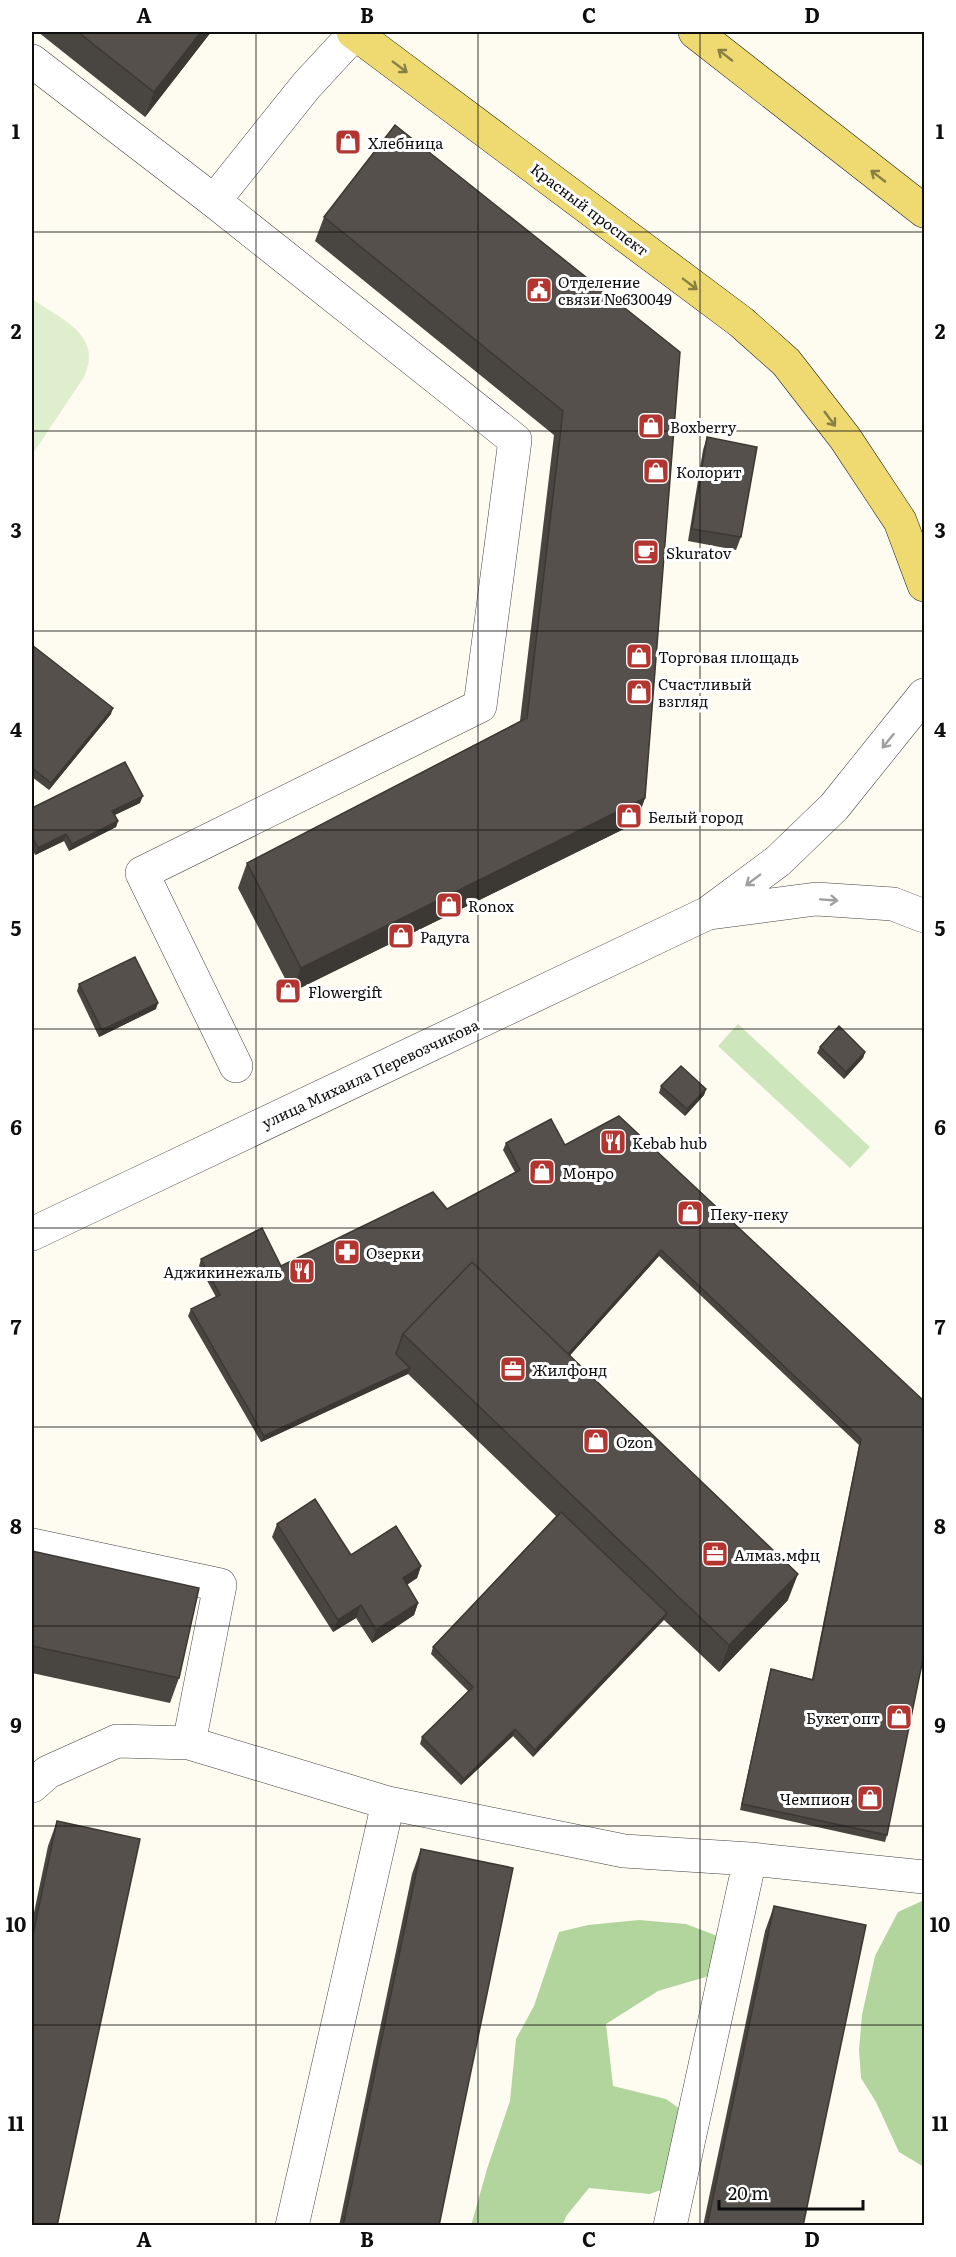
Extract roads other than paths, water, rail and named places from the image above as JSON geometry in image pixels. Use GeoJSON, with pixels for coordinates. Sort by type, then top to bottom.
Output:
{"type":"FeatureCollection","features":[{"type":"Feature","properties":{"kind":"main road","name":"Красный проспект"},"geometry":{"type":"LineString","coordinates":[[355,32],[741,322],[786,362],[845,438],[900,521],[924,585]]}},
{"type":"Feature","properties":{"kind":"main road"},"geometry":{"type":"LineString","coordinates":[[695,32],[924,212]]}},
{"type":"Feature","properties":{"kind":"street"},"geometry":{"type":"LineString","coordinates":[[214,201],[306,86],[355,32]]}},
{"type":"Feature","properties":{"kind":"street"},"geometry":{"type":"LineString","coordinates":[[32,61],[214,201],[515,440],[480,706],[142,873],[236,1066]]}},
{"type":"Feature","properties":{"kind":"street"},"geometry":{"type":"LineString","coordinates":[[708,913],[778,861],[834,807],[924,695]]}},
{"type":"Feature","properties":{"kind":"street"},"geometry":{"type":"LineString","coordinates":[[708,913],[816,899],[893,904],[924,916]]}},
{"type":"Feature","properties":{"kind":"street","name":"улица Михаила Перевозчикова"},"geometry":{"type":"LineString","coordinates":[[32,1234],[708,913]]}},
{"type":"Feature","properties":{"kind":"street"},"geometry":{"type":"LineString","coordinates":[[32,1545],[220,1586],[189,1743]]}},
{"type":"Feature","properties":{"kind":"street"},"geometry":{"type":"LineString","coordinates":[[32,1786],[48,1772],[117,1741],[189,1743],[388,1803],[624,1851],[750,1859],[924,1877]]}},
{"type":"Feature","properties":{"kind":"street"},"geometry":{"type":"LineString","coordinates":[[292,2226],[388,1803]]}},
{"type":"Feature","properties":{"kind":"street"},"geometry":{"type":"LineString","coordinates":[[670,2226],[750,1859]]}},
{"type":"Feature","properties":{"kind":"place","name":"Хлебница"},"geometry":{"type":"Point","coordinates":[348,142]}},
{"type":"Feature","properties":{"kind":"place","name":"Отделение связи №630049"},"geometry":{"type":"Point","coordinates":[539,290]}},
{"type":"Feature","properties":{"kind":"place","name":"Boxberry"},"geometry":{"type":"Point","coordinates":[651,426]}},
{"type":"Feature","properties":{"kind":"place","name":"Колорит"},"geometry":{"type":"Point","coordinates":[656,471]}},
{"type":"Feature","properties":{"kind":"place","name":"Skuratov"},"geometry":{"type":"Point","coordinates":[646,552]}},
{"type":"Feature","properties":{"kind":"place","name":"Торговая площадь"},"geometry":{"type":"Point","coordinates":[639,656]}},
{"type":"Feature","properties":{"kind":"place","name":"Счастливый взгляд"},"geometry":{"type":"Point","coordinates":[639,692]}},
{"type":"Feature","properties":{"kind":"place","name":"Белый город"},"geometry":{"type":"Point","coordinates":[629,816]}},
{"type":"Feature","properties":{"kind":"place","name":"Ronox"},"geometry":{"type":"Point","coordinates":[449,905]}},
{"type":"Feature","properties":{"kind":"place","name":"Радуга"},"geometry":{"type":"Point","coordinates":[401,936]}},
{"type":"Feature","properties":{"kind":"place","name":"Flowergift"},"geometry":{"type":"Point","coordinates":[288,991]}},
{"type":"Feature","properties":{"kind":"place","name":"Kebab hub"},"geometry":{"type":"Point","coordinates":[613,1142]}},
{"type":"Feature","properties":{"kind":"place","name":"Монро"},"geometry":{"type":"Point","coordinates":[542,1172]}},
{"type":"Feature","properties":{"kind":"place","name":"Пеку-пеку"},"geometry":{"type":"Point","coordinates":[690,1213]}},
{"type":"Feature","properties":{"kind":"place","name":"Озерки"},"geometry":{"type":"Point","coordinates":[347,1252]}},
{"type":"Feature","properties":{"kind":"place","name":"Аджикинежаль"},"geometry":{"type":"Point","coordinates":[302,1271]}},
{"type":"Feature","properties":{"kind":"place","name":"Жилфонд"},"geometry":{"type":"Point","coordinates":[513,1369]}},
{"type":"Feature","properties":{"kind":"place","name":"Ozon"},"geometry":{"type":"Point","coordinates":[596,1441]}},
{"type":"Feature","properties":{"kind":"place","name":"Алмаз.мфц"},"geometry":{"type":"Point","coordinates":[715,1554]}},
{"type":"Feature","properties":{"kind":"place","name":"Букет опт"},"geometry":{"type":"Point","coordinates":[899,1717]}},
{"type":"Feature","properties":{"kind":"place","name":"Чемпион"},"geometry":{"type":"Point","coordinates":[870,1798]}}]}
